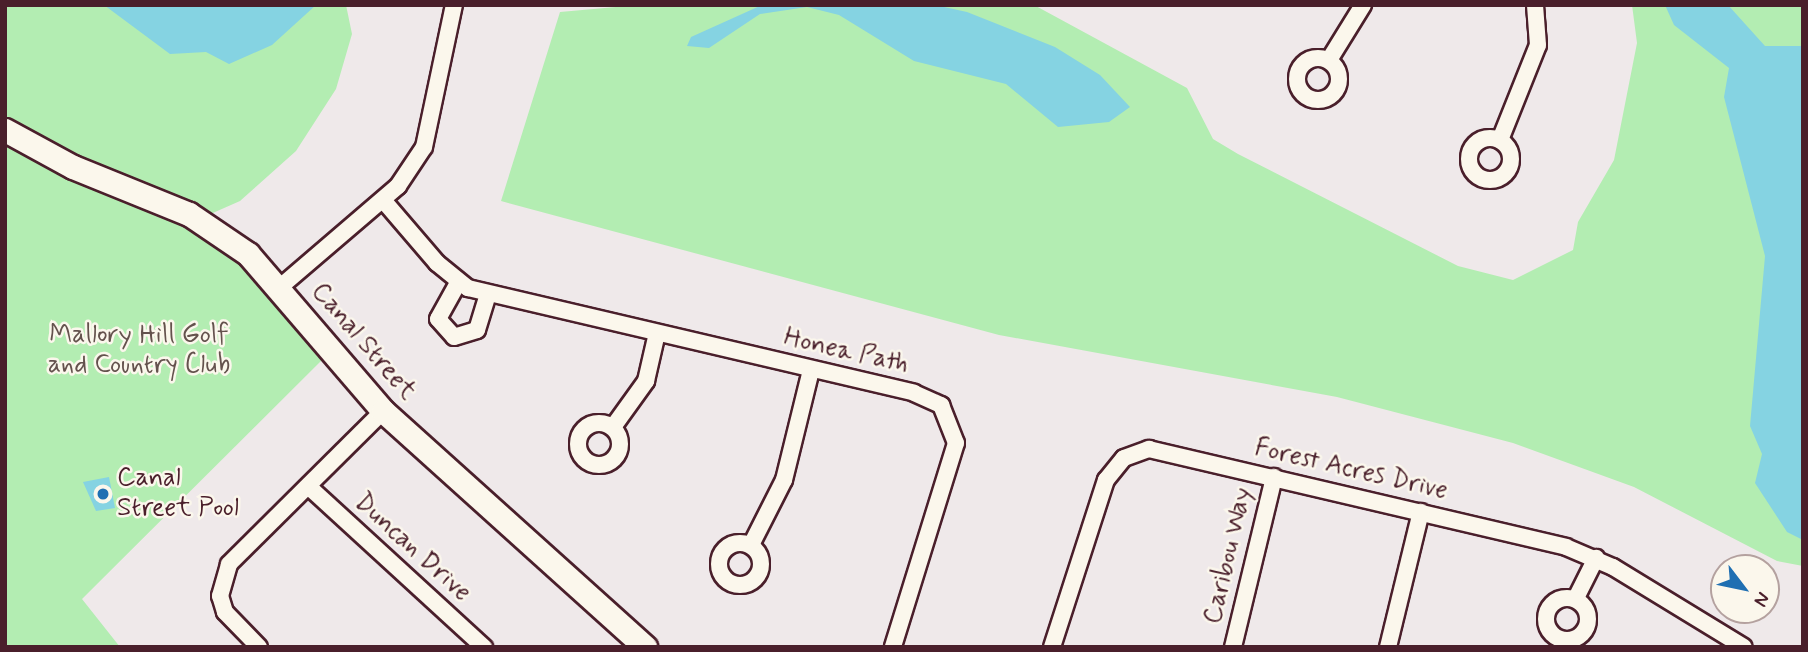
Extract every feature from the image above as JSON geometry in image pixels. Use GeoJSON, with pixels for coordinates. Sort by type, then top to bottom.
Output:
{"type":"FeatureCollection","features":[{"type":"Feature","properties":{"kind":"street"},"geometry":{"type":"LineString","coordinates":[[279,288],[383,200],[427,139],[454,5]]}},
{"type":"Feature","properties":{"kind":"street"},"geometry":{"type":"LineString","coordinates":[[1329,60],[1363,5]]}},
{"type":"Feature","properties":{"kind":"street"},"geometry":{"type":"LineString","coordinates":[[1500,140],[1538,45],[1535,5]]}},
{"type":"Feature","properties":{"kind":"street","name":"Canal Street"},"geometry":{"type":"LineString","coordinates":[[5,130],[73,167],[189,214],[248,254],[383,411],[645,647]]}},
{"type":"Feature","properties":{"kind":"street","name":"Honea Path"},"geometry":{"type":"LineString","coordinates":[[383,200],[458,282],[488,295],[929,398],[955,429],[952,461],[893,647]]}},
{"type":"Feature","properties":{"kind":"street"},"geometry":{"type":"LineString","coordinates":[[458,282],[439,310],[441,327],[454,337],[477,330],[488,295]]}},
{"type":"Feature","properties":{"kind":"street"},"geometry":{"type":"LineString","coordinates":[[613,428],[646,381],[657,333]]}},
{"type":"Feature","properties":{"kind":"street"},"geometry":{"type":"LineString","coordinates":[[751,545],[783,480],[811,370]]}},
{"type":"Feature","properties":{"kind":"street"},"geometry":{"type":"LineString","coordinates":[[259,647],[225,612],[223,579],[229,564],[383,411]]}},
{"type":"Feature","properties":{"kind":"street","name":"Forest Acres Drive"},"geometry":{"type":"LineString","coordinates":[[1052,647],[1106,480],[1124,458],[1163,451],[1421,512],[1596,558],[1741,646]]}},
{"type":"Feature","properties":{"kind":"street","name":"Caribou Way"},"geometry":{"type":"LineString","coordinates":[[1233,647],[1273,477]]}},
{"type":"Feature","properties":{"kind":"street","name":"Duncan Drive"},"geometry":{"type":"LineString","coordinates":[[308,486],[484,647]]}},
{"type":"Feature","properties":{"kind":"street"},"geometry":{"type":"LineString","coordinates":[[1388,647],[1421,512]]}},
{"type":"Feature","properties":{"kind":"street"},"geometry":{"type":"LineString","coordinates":[[1576,598],[1596,558]]}},
{"type":"Feature","properties":{"kind":"green space","name":"Mallory Hill Golf and Country Club"},"geometry":{"type":"Polygon","coordinates":[[[5,5],[346,5],[352,34],[336,89],[296,151],[240,201],[206,216],[20,127],[243,260],[324,358],[82,599],[120,647],[5,647],[5,5]]]}},
{"type":"Feature","properties":{"kind":"green space"},"geometry":{"type":"Polygon","coordinates":[[[638,5],[1034,5],[1187,88],[1213,139],[1238,154],[1458,266],[1513,280],[1573,250],[1578,222],[1614,160],[1637,43],[1632,5],[1803,5],[1803,566],[1780,562],[1780,554],[1763,554],[1634,487],[1513,443],[1337,397],[999,335],[501,201],[560,12],[638,5]]]}},
{"type":"Feature","properties":{"kind":"water"},"geometry":{"type":"Polygon","coordinates":[[[104,5],[316,5],[272,45],[229,64],[206,52],[170,54],[104,5]]]}},
{"type":"Feature","properties":{"kind":"water"},"geometry":{"type":"Polygon","coordinates":[[[762,5],[935,5],[967,12],[1055,47],[1100,75],[1130,107],[1109,122],[1058,127],[1006,84],[914,61],[839,15],[807,7],[760,14],[709,48],[687,46],[691,37],[762,5]]]}},
{"type":"Feature","properties":{"kind":"water"},"geometry":{"type":"Polygon","coordinates":[[[1665,5],[1728,5],[1765,46],[1803,46],[1803,540],[1787,532],[1755,483],[1762,454],[1750,426],[1765,256],[1724,97],[1729,68],[1674,25],[1665,5]]]}},
{"type":"Feature","properties":{"kind":"water","name":"Canal Street Pool"},"geometry":{"type":"Polygon","coordinates":[[[109,477],[115,508],[96,511],[83,482],[109,477]]]}},
{"type":"Feature","properties":{"kind":"place","name":"Canal Street Pool"},"geometry":{"type":"Point","coordinates":[103,494]}}]}
